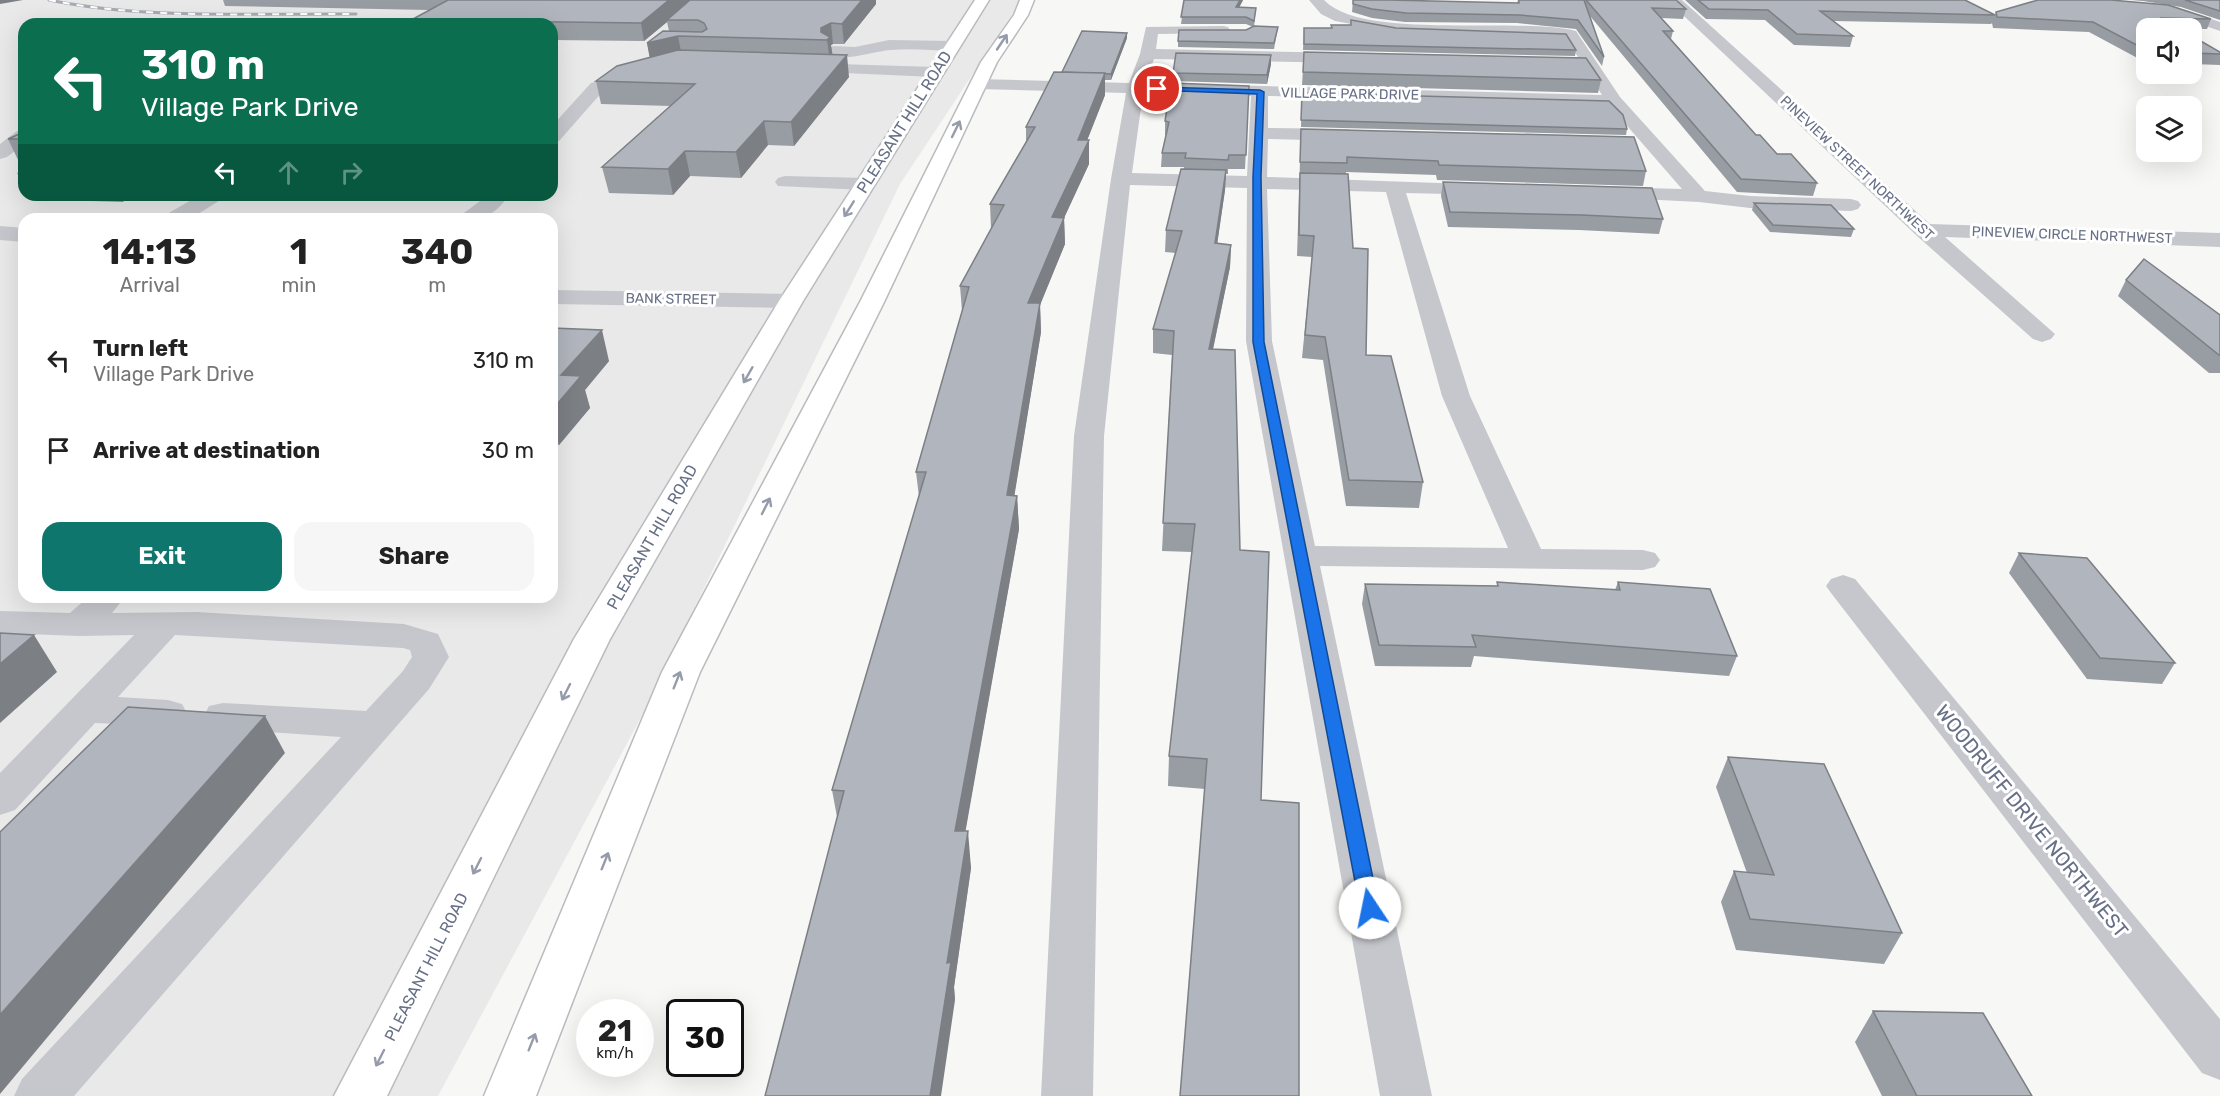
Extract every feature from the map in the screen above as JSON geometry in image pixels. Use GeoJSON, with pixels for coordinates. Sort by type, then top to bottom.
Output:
{"type":"FeatureCollection","features":[{"type":"Feature","properties":{"kind":"highway","name":"PLEASANT HILL ROAD"},"geometry":{"type":"LineString","coordinates":[[360,1096],[592,639],[791,302],[982,0]]}},
{"type":"Feature","properties":{"kind":"highway"},"geometry":{"type":"LineString","coordinates":[[510,1096],[681,672],[872,302],[989,62],[1021,15],[1028,0]]}},
{"type":"Feature","properties":{"kind":"street"},"geometry":{"type":"LineString","coordinates":[[1316,0],[1326,11],[1340,18],[1395,28],[1546,31],[1571,34],[1582,62],[1699,196]]}},
{"type":"Feature","properties":{"kind":"street","name":"PINEVIEW STREET NORTHWEST"},"geometry":{"type":"LineString","coordinates":[[1674,0],[1924,230],[2042,334]]}},
{"type":"Feature","properties":{"kind":"street"},"geometry":{"type":"LineString","coordinates":[[2156,6],[2176,10],[2220,27]]}},
{"type":"Feature","properties":{"kind":"street"},"geometry":{"type":"LineString","coordinates":[[1067,1096],[1089,436],[1121,179],[1136,88],[1148,54],[1151,30],[1234,30]]}},
{"type":"Feature","properties":{"kind":"street"},"geometry":{"type":"LineString","coordinates":[[821,51],[855,52],[889,45],[952,46]]}},
{"type":"Feature","properties":{"kind":"street"},"geometry":{"type":"LineString","coordinates":[[1148,54],[1362,59]]}},
{"type":"Feature","properties":{"kind":"street"},"geometry":{"type":"LineString","coordinates":[[790,68],[935,72]]}},
{"type":"Feature","properties":{"kind":"street"},"geometry":{"type":"LineString","coordinates":[[558,130],[597,87],[661,69]]}},
{"type":"Feature","properties":{"kind":"street","name":"VILLAGE PARK DRIVE"},"geometry":{"type":"LineString","coordinates":[[978,84],[1614,100]]}},
{"type":"Feature","properties":{"kind":"street"},"geometry":{"type":"LineString","coordinates":[[1260,92],[1257,182],[1259,342],[1406,1096]]}},
{"type":"Feature","properties":{"kind":"street"},"geometry":{"type":"LineString","coordinates":[[1259,133],[1365,136]]}},
{"type":"Feature","properties":{"kind":"street"},"geometry":{"type":"LineString","coordinates":[[0,153],[18,140]]}},
{"type":"Feature","properties":{"kind":"street"},"geometry":{"type":"LineString","coordinates":[[1626,143],[1653,144]]}},
{"type":"Feature","properties":{"kind":"street"},"geometry":{"type":"LineString","coordinates":[[1121,179],[1512,190]]}},
{"type":"Feature","properties":{"kind":"street"},"geometry":{"type":"LineString","coordinates":[[785,182],[865,184]]}},
{"type":"Feature","properties":{"kind":"street"},"geometry":{"type":"LineString","coordinates":[[1394,186],[1456,396],[1529,559]]}},
{"type":"Feature","properties":{"kind":"street"},"geometry":{"type":"LineString","coordinates":[[1594,192],[1699,196],[1750,202],[1851,205]]}},
{"type":"Feature","properties":{"kind":"street"},"geometry":{"type":"LineString","coordinates":[[185,213],[205,201]]}},
{"type":"Feature","properties":{"kind":"street"},"geometry":{"type":"LineString","coordinates":[[476,213],[494,201]]}},
{"type":"Feature","properties":{"kind":"street","name":"PINEVIEW CIRCLE NORTHWEST"},"geometry":{"type":"LineString","coordinates":[[1924,230],[2220,240]]}},
{"type":"Feature","properties":{"kind":"street"},"geometry":{"type":"LineString","coordinates":[[0,233],[18,235]]}},
{"type":"Feature","properties":{"kind":"street","name":"BANK STREET"},"geometry":{"type":"LineString","coordinates":[[558,297],[791,302]]}},
{"type":"Feature","properties":{"kind":"street"},"geometry":{"type":"LineString","coordinates":[[1301,556],[1643,560]]}},
{"type":"Feature","properties":{"kind":"street","name":"WOODRUFF DRIVE NORTHWEST"},"geometry":{"type":"LineString","coordinates":[[1843,586],[2220,1057]]}},
{"type":"Feature","properties":{"kind":"street"},"geometry":{"type":"LineString","coordinates":[[79,625],[102,603]]}},
{"type":"Feature","properties":{"kind":"street"},"geometry":{"type":"LineString","coordinates":[[0,622],[79,625],[197,623],[404,636],[425,642],[431,657],[416,680],[40,1096]]}},
{"type":"Feature","properties":{"kind":"street"},"geometry":{"type":"LineString","coordinates":[[0,800],[166,623]]}},
{"type":"Feature","properties":{"kind":"street"},"geometry":{"type":"LineString","coordinates":[[86,708],[374,725]]}},
{"type":"Feature","properties":{"kind":"shaded area"},"geometry":{"type":"Polygon","coordinates":[[[0,0],[1022,0],[900,184],[646,708],[438,1096],[0,1096],[0,0]]]}},
{"type":"Feature","properties":{"kind":"building"},"geometry":{"type":"Polygon","coordinates":[[[448,0],[669,0],[641,23],[558,22],[558,18],[415,18],[448,0]]]}},
{"type":"Feature","properties":{"kind":"building"},"geometry":{"type":"Polygon","coordinates":[[[690,0],[862,0],[842,24],[831,23],[821,28],[821,32],[830,37],[827,40],[678,36],[647,43],[663,31],[702,32],[707,29],[704,23],[698,20],[667,20],[690,0]]]}},
{"type":"Feature","properties":{"kind":"building"},"geometry":{"type":"Polygon","coordinates":[[[1184,0],[1240,0],[1236,7],[1256,8],[1254,21],[1246,17],[1181,17],[1184,0]]]}},
{"type":"Feature","properties":{"kind":"building"},"geometry":{"type":"Polygon","coordinates":[[[1353,0],[1519,3],[1519,0],[1584,0],[1604,57],[1578,20],[1519,15],[1406,13],[1372,9],[1353,4],[1353,0]]]}},
{"type":"Feature","properties":{"kind":"building"},"geometry":{"type":"Polygon","coordinates":[[[1586,0],[1676,0],[1686,9],[1652,8],[1673,31],[1663,31],[1756,135],[1760,135],[1777,154],[1791,154],[1817,183],[1741,179],[1586,0]]]}},
{"type":"Feature","properties":{"kind":"building"},"geometry":{"type":"Polygon","coordinates":[[[1698,0],[1965,0],[1995,15],[1820,11],[1853,36],[1797,34],[1768,10],[1709,9],[1698,0]]]}},
{"type":"Feature","properties":{"kind":"building"},"geometry":{"type":"Polygon","coordinates":[[[2038,0],[2111,0],[2168,5],[2211,19],[2136,18],[2136,45],[2093,22],[1997,17],[1996,12],[2038,0]]]}},
{"type":"Feature","properties":{"kind":"building"},"geometry":{"type":"Polygon","coordinates":[[[2185,0],[2220,0],[2220,11],[2185,0]]]}},
{"type":"Feature","properties":{"kind":"building"},"geometry":{"type":"Polygon","coordinates":[[[1351,20],[1396,28],[1566,34],[1576,50],[1304,44],[1304,28],[1351,25],[1351,20]]]}},
{"type":"Feature","properties":{"kind":"building"},"geometry":{"type":"Polygon","coordinates":[[[1254,26],[1278,27],[1274,43],[1178,41],[1179,30],[1246,30],[1254,26]]]}},
{"type":"Feature","properties":{"kind":"building"},"geometry":{"type":"Polygon","coordinates":[[[1082,31],[1127,33],[1111,74],[1062,72],[1082,31]]]}},
{"type":"Feature","properties":{"kind":"building"},"geometry":{"type":"Polygon","coordinates":[[[2202,42],[2220,52],[2220,54],[2202,53],[2202,42]]]}},
{"type":"Feature","properties":{"kind":"building"},"geometry":{"type":"Polygon","coordinates":[[[678,50],[847,55],[791,122],[764,121],[736,152],[685,151],[668,169],[602,167],[695,84],[596,81],[617,66],[678,50]]]}},
{"type":"Feature","properties":{"kind":"building"},"geometry":{"type":"Polygon","coordinates":[[[1304,52],[1586,58],[1601,80],[1303,72],[1304,52]]]}},
{"type":"Feature","properties":{"kind":"building"},"geometry":{"type":"Polygon","coordinates":[[[1176,53],[1271,55],[1267,75],[1173,73],[1176,53]]]}},
{"type":"Feature","properties":{"kind":"building"},"geometry":{"type":"Polygon","coordinates":[[[1054,72],[1105,73],[1078,140],[1089,140],[1052,217],[1064,218],[1028,303],[1040,303],[1007,495],[1017,496],[955,831],[968,831],[947,963],[951,962],[930,1096],[765,1096],[844,791],[832,790],[926,472],[916,472],[969,287],[960,286],[1004,205],[990,204],[1035,127],[1026,127],[1054,72]]]}},
{"type":"Feature","properties":{"kind":"building"},"geometry":{"type":"Polygon","coordinates":[[[1171,83],[1249,86],[1246,155],[1229,155],[1228,160],[1185,158],[1186,153],[1162,153],[1169,122],[1165,121],[1171,83]]]}},
{"type":"Feature","properties":{"kind":"building"},"geometry":{"type":"Polygon","coordinates":[[[1302,93],[1609,101],[1623,115],[1627,129],[1301,120],[1302,93]]]}},
{"type":"Feature","properties":{"kind":"building"},"geometry":{"type":"Polygon","coordinates":[[[1301,129],[1634,137],[1646,171],[1439,165],[1438,161],[1347,157],[1347,163],[1300,162],[1301,129]]]}},
{"type":"Feature","properties":{"kind":"building"},"geometry":{"type":"Polygon","coordinates":[[[1181,169],[1226,170],[1215,243],[1231,245],[1209,349],[1235,350],[1240,550],[1269,552],[1261,800],[1299,803],[1299,1096],[1180,1096],[1207,759],[1169,756],[1195,524],[1163,523],[1174,331],[1153,329],[1182,231],[1166,230],[1181,169]]]}},
{"type":"Feature","properties":{"kind":"building"},"geometry":{"type":"Polygon","coordinates":[[[1300,173],[1348,174],[1353,248],[1368,249],[1366,355],[1391,356],[1423,482],[1349,480],[1325,337],[1305,335],[1314,236],[1299,235],[1300,173]]]}},
{"type":"Feature","properties":{"kind":"building"},"geometry":{"type":"Polygon","coordinates":[[[1443,182],[1652,188],[1663,219],[1450,212],[1443,182]]]}},
{"type":"Feature","properties":{"kind":"building"},"geometry":{"type":"Polygon","coordinates":[[[1754,203],[1831,205],[1854,229],[1773,225],[1754,203]]]}},
{"type":"Feature","properties":{"kind":"building"},"geometry":{"type":"Polygon","coordinates":[[[2144,259],[2220,315],[2220,355],[2126,280],[2144,259]]]}},
{"type":"Feature","properties":{"kind":"building"},"geometry":{"type":"Polygon","coordinates":[[[558,328],[602,330],[561,375],[581,376],[558,403],[558,328]]]}},
{"type":"Feature","properties":{"kind":"building"},"geometry":{"type":"Polygon","coordinates":[[[2019,553],[2087,558],[2175,663],[2100,658],[2019,553]]]}},
{"type":"Feature","properties":{"kind":"building"},"geometry":{"type":"Polygon","coordinates":[[[1497,582],[1620,590],[1618,582],[1710,589],[1737,656],[1472,635],[1476,647],[1379,645],[1365,584],[1498,586],[1497,582]]]}},
{"type":"Feature","properties":{"kind":"building"},"geometry":{"type":"Polygon","coordinates":[[[0,633],[34,635],[0,664],[0,633]]]}},
{"type":"Feature","properties":{"kind":"building"},"geometry":{"type":"Polygon","coordinates":[[[128,707],[265,716],[0,1015],[0,832],[128,707]]]}},
{"type":"Feature","properties":{"kind":"building"},"geometry":{"type":"Polygon","coordinates":[[[1728,757],[1824,764],[1902,933],[1750,919],[1734,871],[1774,875],[1728,757]]]}},
{"type":"Feature","properties":{"kind":"building"},"geometry":{"type":"Polygon","coordinates":[[[1873,1011],[1983,1013],[2032,1096],[1917,1096],[1873,1011]]]}},
{"type":"Feature","properties":{"kind":"railway"},"geometry":{"type":"LineString","coordinates":[[49,0],[163,13],[356,14]]}},
{"type":"Feature","properties":{"kind":"route"},"geometry":{"type":"LineString","coordinates":[[1157,89],[1260,92],[1257,177],[1259,342],[1370,908]]}}]}
